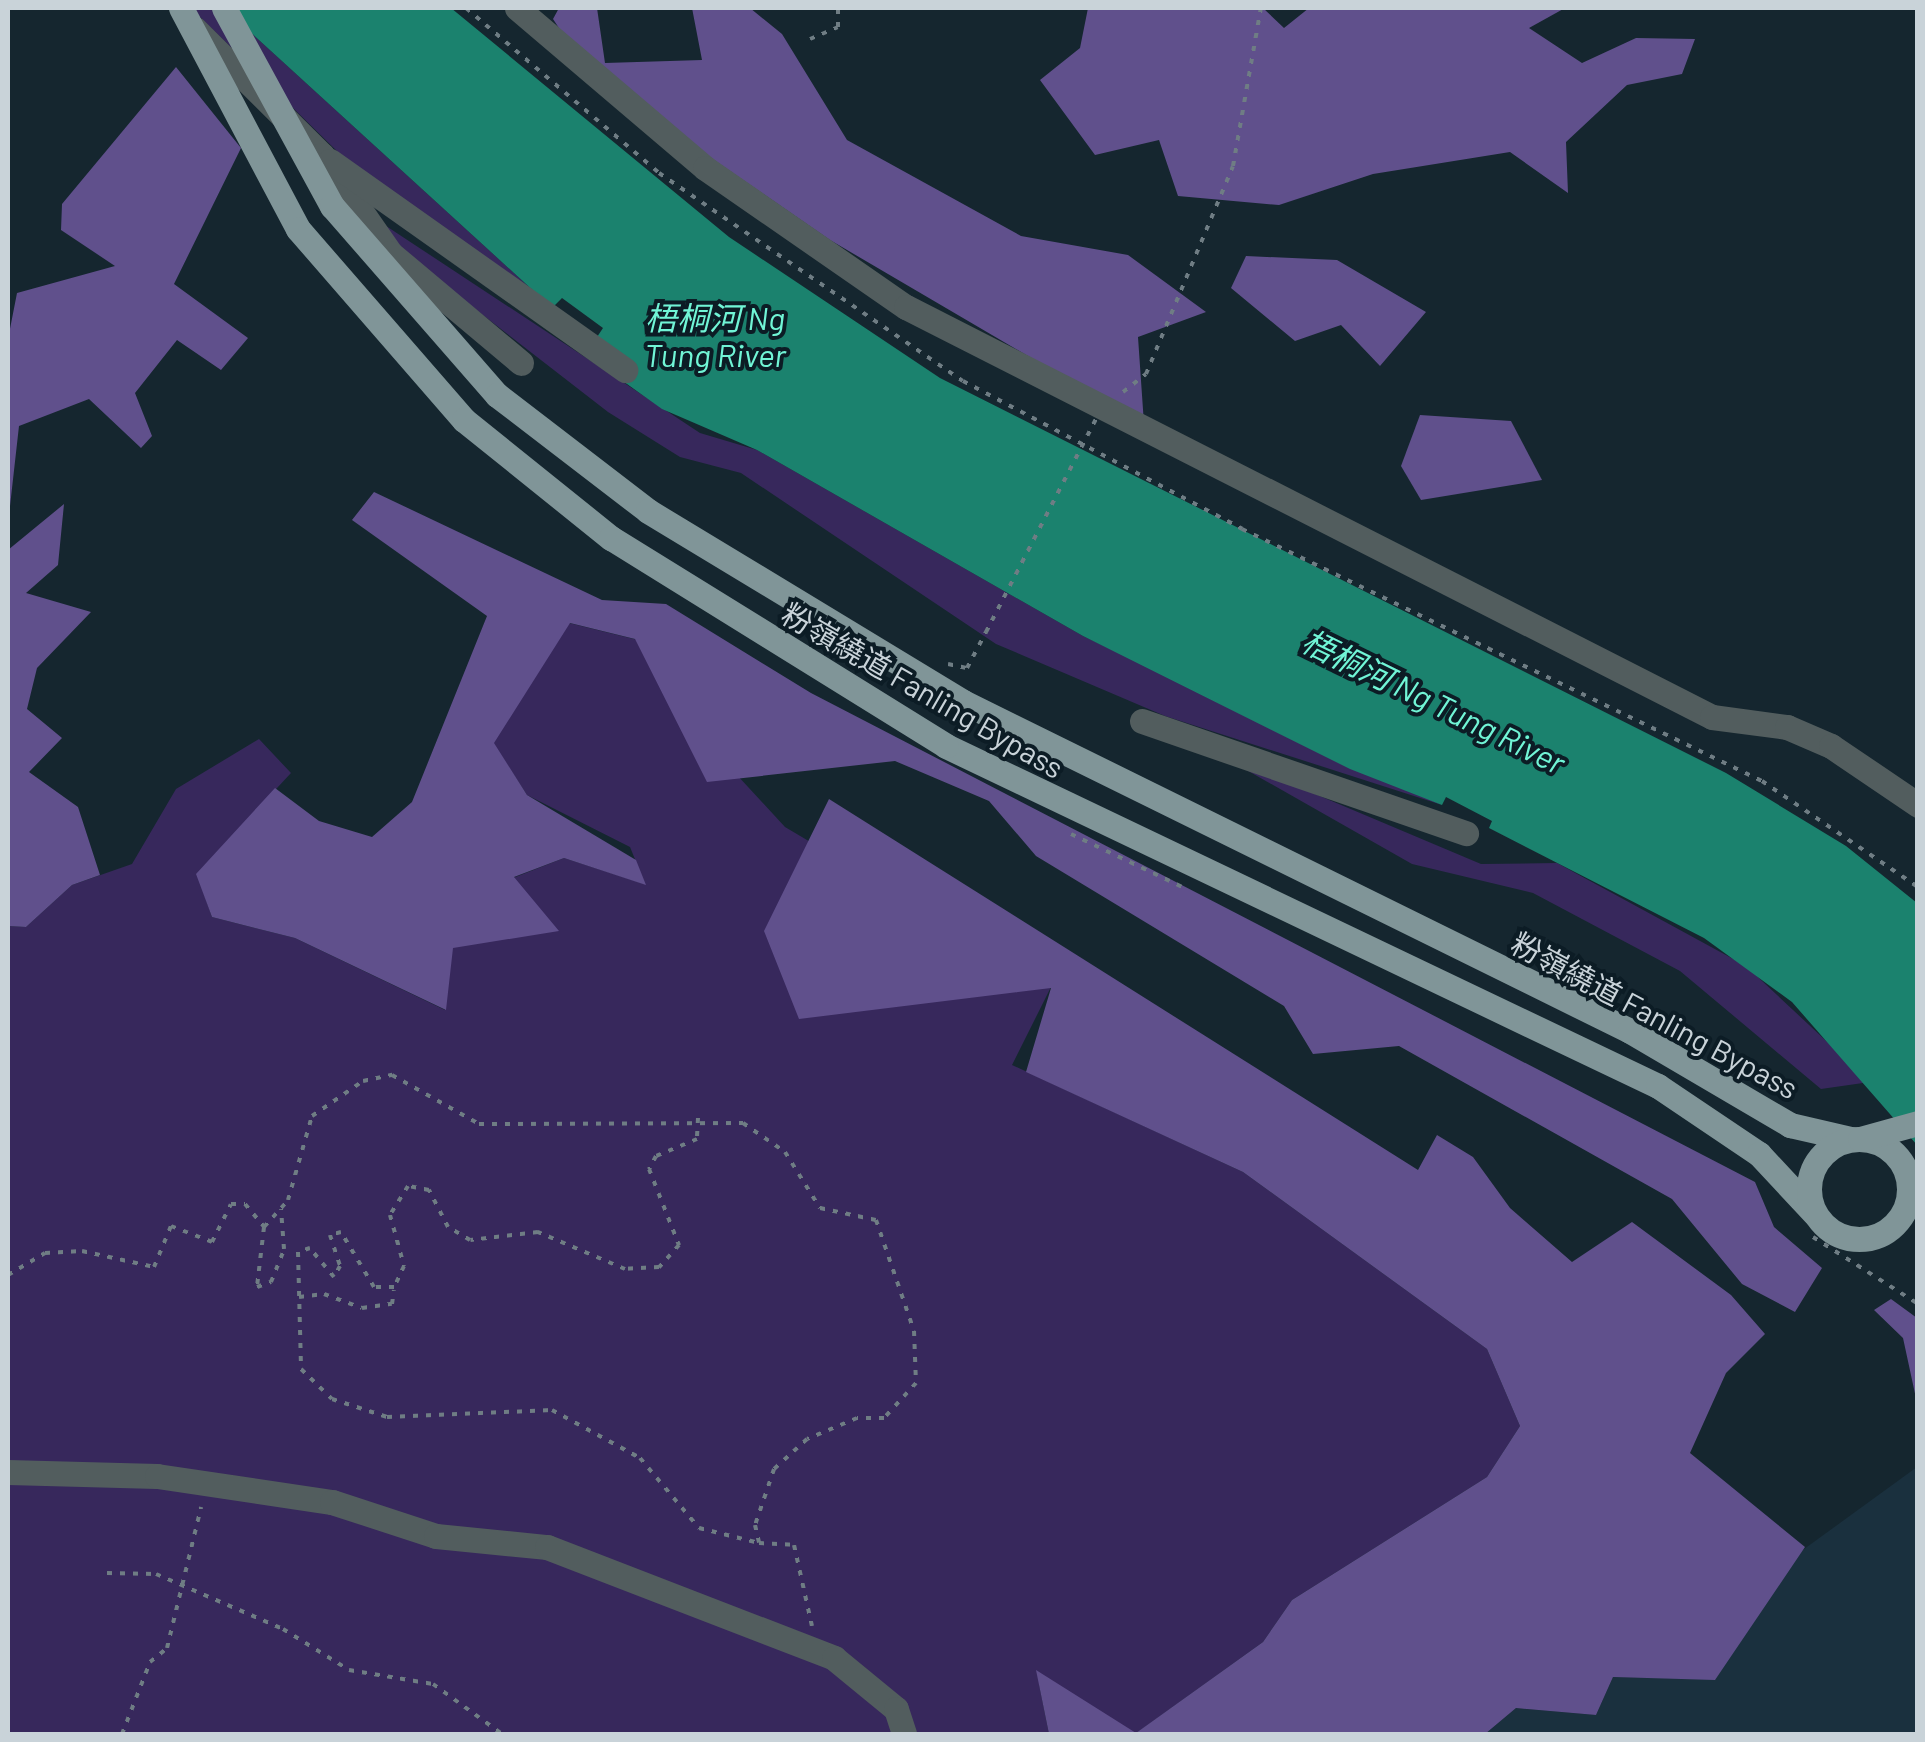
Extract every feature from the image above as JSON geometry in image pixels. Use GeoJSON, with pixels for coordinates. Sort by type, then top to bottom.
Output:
{"type":"FeatureCollection","features":[{"type":"Feature","properties":{"kind":"main road","name":"粉嶺繞道 Fanling Bypass"},"geometry":{"type":"LineString","coordinates":[[178,8],[264,177],[336,281],[418,375],[559,500],[946,746],[1614,1064],[1733,1133],[1810,1222]]}},
{"type":"Feature","properties":{"kind":"main road","name":"粉嶺繞道 Fanling Bypass"},"geometry":{"type":"LineString","coordinates":[[224,8],[294,146],[376,263],[454,354],[590,471],[855,642],[1056,754],[1630,1032],[1790,1125],[1856,1139]]}},
{"type":"Feature","properties":{"kind":"main road"},"geometry":{"type":"LineString","coordinates":[[1856,1139],[1892,1152],[1913,1176],[1902,1216],[1874,1237],[1840,1236],[1810,1222],[1816,1162],[1856,1139],[1908,1127]]}},
{"type":"Feature","properties":{"kind":"lane"},"geometry":{"type":"LineString","coordinates":[[178,8],[322,156],[390,253],[520,363]]}},
{"type":"Feature","properties":{"kind":"lane"},"geometry":{"type":"LineString","coordinates":[[517,8],[705,168],[906,307],[1099,414],[1712,717],[1787,728],[1831,746],[1918,806]]}},
{"type":"Feature","properties":{"kind":"lane"},"geometry":{"type":"LineString","coordinates":[[322,156],[625,370]]}},
{"type":"Feature","properties":{"kind":"lane"},"geometry":{"type":"LineString","coordinates":[[1142,721],[1466,833]]}},
{"type":"Feature","properties":{"kind":"lane"},"geometry":{"type":"LineString","coordinates":[[8,1472],[208,1484],[332,1502],[436,1536],[547,1546],[812,1650],[896,1709],[904,1734]]}},
{"type":"Feature","properties":{"kind":"path"},"geometry":{"type":"LineString","coordinates":[[810,39],[838,27],[838,8]]}},
{"type":"Feature","properties":{"kind":"path"},"geometry":{"type":"LineString","coordinates":[[980,642],[1099,414],[1146,374],[1233,166],[1261,8]]}},
{"type":"Feature","properties":{"kind":"path"},"geometry":{"type":"LineString","coordinates":[[1064,830],[1199,895]]}},
{"type":"Feature","properties":{"kind":"path"},"geometry":{"type":"LineString","coordinates":[[280,1208],[284,1249],[272,1282],[257,1288],[264,1227],[280,1208],[312,1116],[363,1080],[392,1075],[479,1124],[629,1129],[698,1117],[766,1135],[820,1208],[876,1220],[914,1331],[916,1384],[884,1418],[857,1418],[784,1452],[755,1525],[758,1543]]}},
{"type":"Feature","properties":{"kind":"path"},"geometry":{"type":"LineString","coordinates":[[299,1297],[324,1294],[362,1308],[392,1304],[404,1266],[390,1215],[408,1186],[428,1190],[448,1227],[470,1240],[538,1232],[625,1269],[659,1267],[679,1246],[649,1168],[656,1156],[698,1139],[698,1117]]}},
{"type":"Feature","properties":{"kind":"path"},"geometry":{"type":"LineString","coordinates":[[8,1275],[64,1252],[154,1267],[171,1226],[212,1242],[231,1204],[245,1204],[264,1227]]}},
{"type":"Feature","properties":{"kind":"path"},"geometry":{"type":"LineString","coordinates":[[1810,1222],[1918,1304]]}},
{"type":"Feature","properties":{"kind":"path"},"geometry":{"type":"LineString","coordinates":[[394,1288],[374,1287],[341,1232],[330,1236],[340,1266],[334,1277],[310,1248],[298,1252],[302,1369],[332,1399],[387,1418],[552,1410],[640,1458],[699,1528],[758,1543],[794,1545],[812,1608],[812,1650]]}},
{"type":"Feature","properties":{"kind":"path"},"geometry":{"type":"LineString","coordinates":[[122,1734],[150,1662],[167,1648],[208,1484]]}},
{"type":"Feature","properties":{"kind":"path"},"geometry":{"type":"LineString","coordinates":[[107,1572],[180,1585],[349,1670],[433,1684],[502,1734]]}},
{"type":"Feature","properties":{"kind":"shaded area"},"geometry":{"type":"Polygon","coordinates":[[[191,8],[224,8],[538,295],[346,160],[191,8]]]}},
{"type":"Feature","properties":{"kind":"shaded area"},"geometry":{"type":"Polygon","coordinates":[[[559,8],[597,8],[605,63],[702,60],[692,8],[750,8],[782,34],[847,140],[1021,236],[1128,255],[1206,312],[1138,337],[1144,424],[830,240],[669,129],[582,63],[553,19],[559,8]]]}},
{"type":"Feature","properties":{"kind":"shaded area"},"geometry":{"type":"Polygon","coordinates":[[[1088,8],[1263,8],[1284,28],[1309,8],[1565,8],[1529,28],[1582,63],[1636,38],[1695,39],[1682,74],[1627,85],[1566,142],[1568,193],[1510,152],[1373,174],[1279,205],[1178,196],[1159,140],[1095,155],[1040,80],[1080,48],[1088,8]]]}},
{"type":"Feature","properties":{"kind":"shaded area"},"geometry":{"type":"Polygon","coordinates":[[[176,67],[241,148],[174,284],[248,338],[221,370],[177,340],[135,393],[152,436],[141,448],[89,399],[19,426],[8,524],[8,339],[17,293],[115,266],[61,230],[62,204],[176,67]]]}},
{"type":"Feature","properties":{"kind":"shaded area"},"geometry":{"type":"Polygon","coordinates":[[[374,218],[700,433],[757,450],[1083,636],[1442,805],[1165,716],[996,644],[741,473],[680,457],[608,412],[417,264],[374,218]]]}},
{"type":"Feature","properties":{"kind":"shaded area"},"geometry":{"type":"Polygon","coordinates":[[[1246,256],[1337,260],[1426,312],[1380,366],[1341,325],[1295,341],[1231,288],[1246,256]]]}},
{"type":"Feature","properties":{"kind":"shaded area"},"geometry":{"type":"Polygon","coordinates":[[[1420,415],[1511,421],[1542,480],[1421,500],[1401,466],[1420,415]]]}},
{"type":"Feature","properties":{"kind":"shaded area"},"geometry":{"type":"Polygon","coordinates":[[[374,492],[602,600],[666,604],[811,693],[1755,1182],[1774,1227],[1822,1268],[1795,1312],[1742,1284],[1672,1199],[1399,1046],[1313,1054],[1284,1006],[1036,856],[989,801],[895,761],[707,782],[635,639],[570,623],[494,743],[527,795],[636,860],[646,885],[564,858],[514,877],[559,931],[453,948],[446,1010],[295,938],[212,917],[196,874],[275,788],[319,821],[372,837],[412,802],[487,616],[352,520],[374,492]]]}},
{"type":"Feature","properties":{"kind":"shaded area"},"geometry":{"type":"Polygon","coordinates":[[[64,504],[58,565],[26,593],[91,612],[37,668],[27,709],[62,738],[29,772],[78,807],[100,875],[72,885],[26,927],[8,926],[8,550],[64,504]]]}},
{"type":"Feature","properties":{"kind":"shaded area"},"geometry":{"type":"Polygon","coordinates":[[[569,623],[646,642],[701,736],[785,827],[851,866],[799,1018],[1051,987],[1012,1065],[1243,1172],[1487,1349],[1520,1426],[1487,1477],[1292,1600],[1263,1642],[1135,1734],[1039,1684],[1049,1734],[8,1734],[8,926],[26,927],[72,885],[132,864],[176,789],[259,739],[291,773],[197,874],[212,917],[295,938],[445,1010],[452,948],[513,878],[564,858],[645,884],[630,847],[527,795],[493,743],[569,623]]]}},
{"type":"Feature","properties":{"kind":"shaded area"},"geometry":{"type":"Polygon","coordinates":[[[1213,751],[1481,864],[1557,863],[1746,966],[1870,1082],[1821,1089],[1680,971],[1533,893],[1412,864],[1213,751]]]}},
{"type":"Feature","properties":{"kind":"shaded area"},"geometry":{"type":"Polygon","coordinates":[[[829,799],[1418,1170],[1437,1135],[1473,1157],[1510,1208],[1572,1262],[1632,1222],[1731,1295],[1765,1334],[1726,1373],[1690,1453],[1805,1547],[1715,1680],[1613,1677],[1596,1715],[1516,1708],[1485,1734],[1049,1734],[1036,1670],[1136,1733],[1263,1642],[1292,1600],[1487,1477],[1520,1426],[1487,1349],[1243,1172],[1026,1072],[1051,988],[799,1019],[764,931],[829,799]]]}},
{"type":"Feature","properties":{"kind":"shaded area"},"geometry":{"type":"Polygon","coordinates":[[[1891,1299],[1917,1318],[1917,1403],[1903,1338],[1874,1310],[1891,1299]]]}},
{"type":"Feature","properties":{"kind":"shaded area"},"geometry":{"type":"Polygon","coordinates":[[[1917,1467],[1917,1734],[1485,1734],[1516,1708],[1596,1715],[1613,1677],[1715,1679],[1789,1560],[1917,1467]]]}},
{"type":"Feature","properties":{"kind":"water","name":"梧桐河 Ng Tung River"},"geometry":{"type":"Polygon","coordinates":[[[224,8],[451,8],[729,237],[940,378],[1726,773],[1846,846],[1917,903],[1917,1145],[1792,1002],[1704,938],[1489,828],[1492,821],[1446,797],[1442,805],[1350,769],[1083,636],[757,450],[662,409],[620,379],[595,340],[603,328],[562,298],[553,307],[538,295],[224,8]]]}}]}
